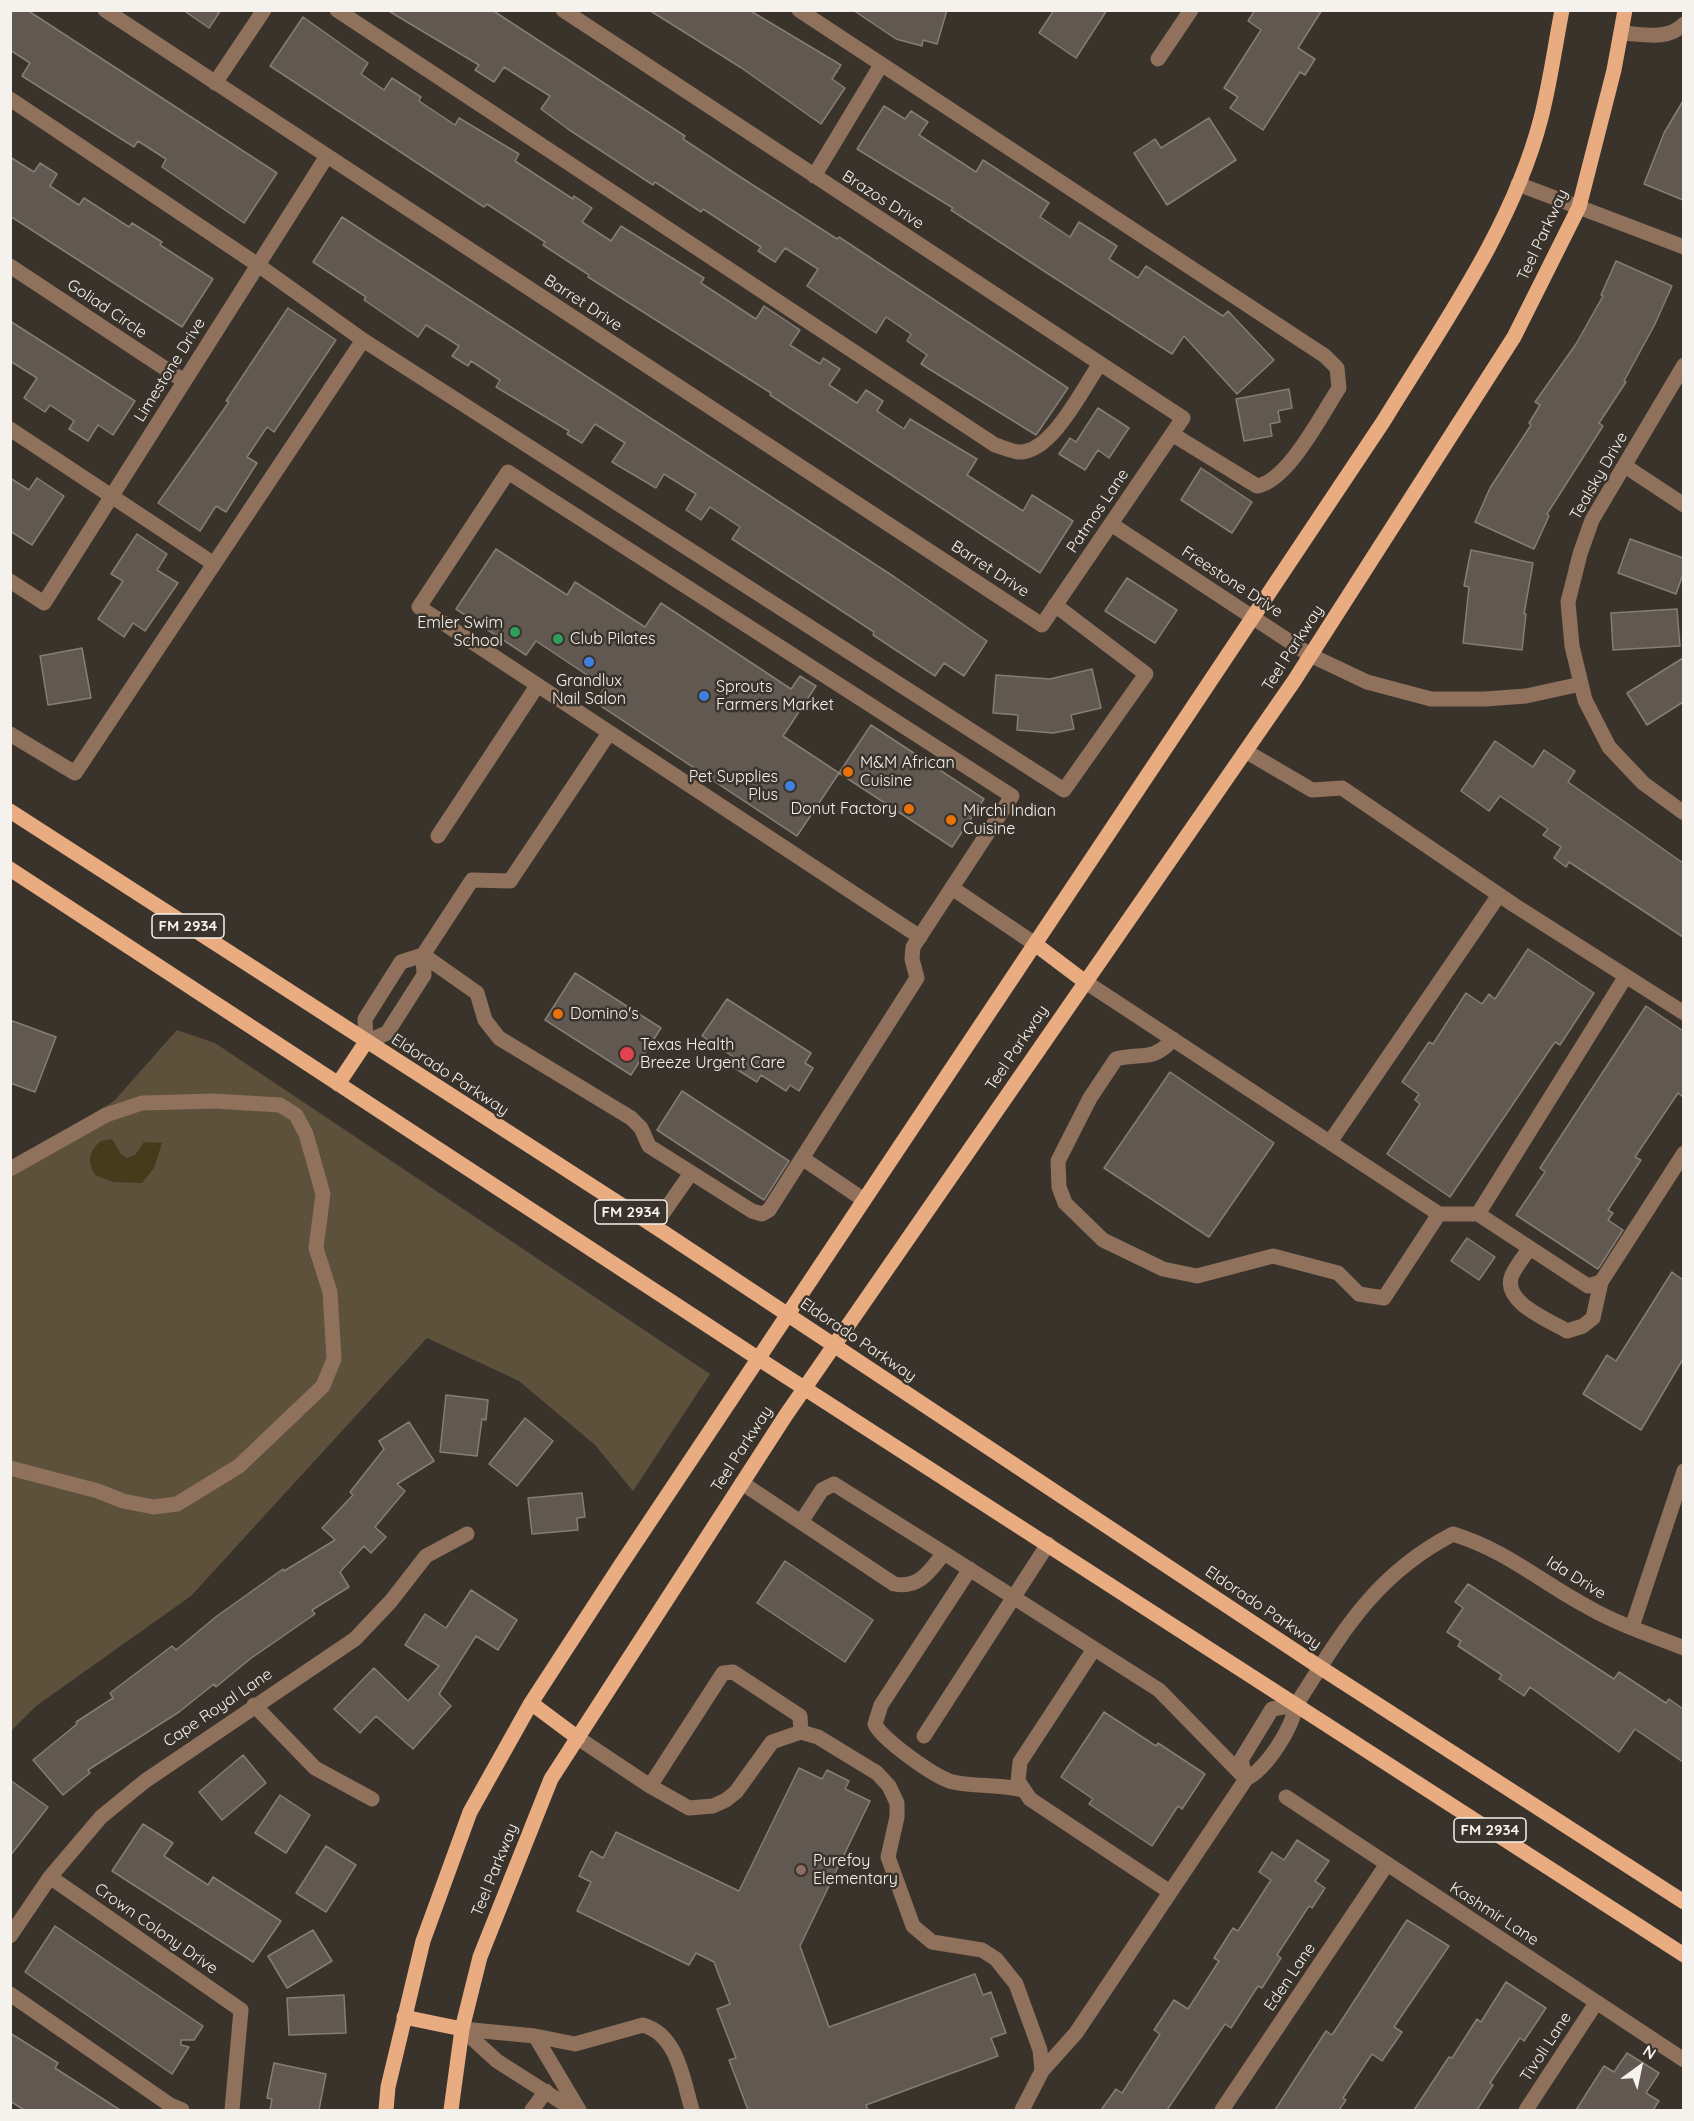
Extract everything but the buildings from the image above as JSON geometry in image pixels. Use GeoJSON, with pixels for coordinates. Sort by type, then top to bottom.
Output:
{"type":"FeatureCollection","features":[{"type":"Feature","properties":{"kind":"main road"},"geometry":{"type":"LineString","coordinates":[[386,2110],[388,2087],[423,1941],[470,1812],[531,1703],[1383,422],[1476,270],[1518,184],[1541,119],[1562,10]]}},
{"type":"Feature","properties":{"kind":"main road","name":"Teel Parkway"},"geometry":{"type":"LineString","coordinates":[[451,2110],[462,2029],[480,1957],[551,1779],[805,1388],[1311,655],[1514,337],[1579,207],[1622,33],[1625,10]]}},
{"type":"Feature","properties":{"kind":"main road","name":"Eldorado Parkway"},"geometry":{"type":"LineString","coordinates":[[10,811],[654,1227],[1321,1668],[1683,1902]]}},
{"type":"Feature","properties":{"kind":"main road","name":"FM 2934"},"geometry":{"type":"LineString","coordinates":[[10,869],[759,1359],[1683,1955]]}},
{"type":"Feature","properties":{"kind":"main road"},"geometry":{"type":"LineString","coordinates":[[1035,944],[1084,981]]}},
{"type":"Feature","properties":{"kind":"main road"},"geometry":{"type":"LineString","coordinates":[[338,1084],[366,1042]]}},
{"type":"Feature","properties":{"kind":"main road"},"geometry":{"type":"LineString","coordinates":[[531,1703],[578,1738]]}},
{"type":"Feature","properties":{"kind":"main road"},"geometry":{"type":"LineString","coordinates":[[404,2017],[462,2029]]}},
{"type":"Feature","properties":{"kind":"street","name":"Barret Drive"},"geometry":{"type":"LineString","coordinates":[[105,10],[1042,625]]}},
{"type":"Feature","properties":{"kind":"street"},"geometry":{"type":"LineString","coordinates":[[215,83],[264,10]]}},
{"type":"Feature","properties":{"kind":"street"},"geometry":{"type":"LineString","coordinates":[[337,10],[995,445],[1017,452],[1034,450],[1051,436],[1099,365]]}},
{"type":"Feature","properties":{"kind":"street","name":"Brazos Drive"},"geometry":{"type":"LineString","coordinates":[[563,10],[1099,365],[1183,418]]}},
{"type":"Feature","properties":{"kind":"street"},"geometry":{"type":"LineString","coordinates":[[799,10],[1325,356],[1336,368],[1339,388],[1300,447],[1275,479],[1266,485],[1257,486],[1172,434]]}},
{"type":"Feature","properties":{"kind":"street"},"geometry":{"type":"LineString","coordinates":[[1158,59],[1191,10]]}},
{"type":"Feature","properties":{"kind":"street"},"geometry":{"type":"LineString","coordinates":[[1622,33],[1663,35],[1672,33],[1683,24]]}},
{"type":"Feature","properties":{"kind":"street"},"geometry":{"type":"LineString","coordinates":[[814,176],[881,65]]}},
{"type":"Feature","properties":{"kind":"street"},"geometry":{"type":"LineString","coordinates":[[10,99],[258,265],[363,340],[1064,790],[1146,674],[1055,605]]}},
{"type":"Feature","properties":{"kind":"street","name":"Limestone Drive"},"geometry":{"type":"LineString","coordinates":[[10,581],[44,603],[327,156]]}},
{"type":"Feature","properties":{"kind":"street"},"geometry":{"type":"LineString","coordinates":[[1518,184],[1683,247]]}},
{"type":"Feature","properties":{"kind":"street","name":"Goliad Circle"},"geometry":{"type":"LineString","coordinates":[[10,266],[184,381]]}},
{"type":"Feature","properties":{"kind":"street"},"geometry":{"type":"LineString","coordinates":[[10,734],[75,773],[363,340]]}},
{"type":"Feature","properties":{"kind":"street","name":"Tealsky Drive"},"geometry":{"type":"LineString","coordinates":[[1683,365],[1592,520],[1580,554],[1569,602],[1572,646],[1585,700],[1610,747],[1642,783],[1683,813]]}},
{"type":"Feature","properties":{"kind":"street","name":"Patmos Lane"},"geometry":{"type":"LineString","coordinates":[[1042,625],[1183,418]]}},
{"type":"Feature","properties":{"kind":"street"},"geometry":{"type":"LineString","coordinates":[[10,429],[113,494],[214,564]]}},
{"type":"Feature","properties":{"kind":"street"},"geometry":{"type":"LineString","coordinates":[[1624,466],[1683,505]]}},
{"type":"Feature","properties":{"kind":"street"},"geometry":{"type":"LineString","coordinates":[[423,955],[477,993],[487,1023],[499,1038],[631,1118],[641,1128],[649,1146],[752,1211],[762,1214],[769,1210],[917,978],[912,951],[1012,795],[508,472],[419,607],[920,937]]}},
{"type":"Feature","properties":{"kind":"street","name":"Freestone Drive"},"geometry":{"type":"LineString","coordinates":[[1111,524],[1311,655],[1367,682],[1431,699],[1526,696],[1581,684]]}},
{"type":"Feature","properties":{"kind":"street"},"geometry":{"type":"LineString","coordinates":[[438,836],[537,686]]}},
{"type":"Feature","properties":{"kind":"street"},"geometry":{"type":"LineString","coordinates":[[423,955],[401,962],[365,1020],[366,1042],[387,1033],[424,975],[423,955],[472,880],[510,881],[609,733]]}},
{"type":"Feature","properties":{"kind":"street"},"geometry":{"type":"LineString","coordinates":[[1246,752],[1312,790],[1342,788],[1500,895],[1683,1013]]}},
{"type":"Feature","properties":{"kind":"street"},"geometry":{"type":"LineString","coordinates":[[952,888],[1035,944]]}},
{"type":"Feature","properties":{"kind":"street"},"geometry":{"type":"LineString","coordinates":[[1330,1142],[1500,895]]}},
{"type":"Feature","properties":{"kind":"street"},"geometry":{"type":"LineString","coordinates":[[1478,1214],[1626,976]]}},
{"type":"Feature","properties":{"kind":"street"},"geometry":{"type":"LineString","coordinates":[[1084,981],[1439,1214],[1478,1214],[1588,1286],[1601,1282]]}},
{"type":"Feature","properties":{"kind":"street"},"geometry":{"type":"LineString","coordinates":[[1173,1038],[1163,1050],[1151,1056],[1116,1059],[1090,1098],[1058,1161],[1059,1187],[1065,1203],[1103,1240],[1163,1269],[1197,1276],[1273,1256],[1338,1273],[1359,1294],[1384,1298],[1439,1214]]}},
{"type":"Feature","properties":{"kind":"street"},"geometry":{"type":"LineString","coordinates":[[10,1169],[106,1115],[142,1103],[214,1101],[279,1105],[296,1115],[306,1134],[323,1194],[316,1248],[330,1292],[334,1359],[323,1386],[239,1466],[177,1504],[154,1507],[123,1501],[98,1491],[10,1468]]}},
{"type":"Feature","properties":{"kind":"street"},"geometry":{"type":"LineString","coordinates":[[1530,1248],[1512,1275],[1510,1285],[1517,1300],[1567,1331],[1583,1326],[1593,1318],[1601,1282],[1683,1152]]}},
{"type":"Feature","properties":{"kind":"street"},"geometry":{"type":"LineString","coordinates":[[802,1158],[864,1200]]}},
{"type":"Feature","properties":{"kind":"street"},"geometry":{"type":"LineString","coordinates":[[654,1227],[691,1173]]}},
{"type":"Feature","properties":{"kind":"street"},"geometry":{"type":"LineString","coordinates":[[1632,1627],[1683,1471]]}},
{"type":"Feature","properties":{"kind":"street"},"geometry":{"type":"LineString","coordinates":[[742,1483],[894,1584],[905,1586],[918,1582],[944,1552]]}},
{"type":"Feature","properties":{"kind":"street"},"geometry":{"type":"LineString","coordinates":[[801,1522],[822,1490],[834,1484],[1159,1690],[1246,1779]]}},
{"type":"Feature","properties":{"kind":"street","name":"Cape Royal Lane"},"geometry":{"type":"LineString","coordinates":[[10,1936],[50,1877],[101,1817],[145,1781],[254,1705],[355,1639],[391,1601],[426,1556],[467,1534]]}},
{"type":"Feature","properties":{"kind":"street","name":"Ida Drive"},"geometry":{"type":"LineString","coordinates":[[1321,1668],[1355,1617],[1382,1583],[1415,1556],[1453,1534],[1509,1556],[1586,1606],[1683,1648]]}},
{"type":"Feature","properties":{"kind":"street"},"geometry":{"type":"LineString","coordinates":[[924,1736],[1048,1544]]}},
{"type":"Feature","properties":{"kind":"street"},"geometry":{"type":"LineString","coordinates":[[970,1569],[881,1705],[875,1724],[879,1733],[894,1745],[949,1781],[1003,1785],[1023,1790]]}},
{"type":"Feature","properties":{"kind":"street"},"geometry":{"type":"LineString","coordinates":[[1094,1649],[1020,1762],[1017,1773],[1023,1790],[1030,1800],[1170,1892]]}},
{"type":"Feature","properties":{"kind":"street"},"geometry":{"type":"LineString","coordinates":[[1022,2110],[1032,2095],[1042,2071],[1076,2033],[1246,1779],[1259,1772],[1294,1720],[1296,1706],[1321,1668]]}},
{"type":"Feature","properties":{"kind":"street"},"geometry":{"type":"LineString","coordinates":[[650,1786],[723,1673],[733,1672],[800,1716],[801,1732]]}},
{"type":"Feature","properties":{"kind":"street"},"geometry":{"type":"LineString","coordinates":[[254,1705],[315,1768],[372,1799]]}},
{"type":"Feature","properties":{"kind":"street"},"geometry":{"type":"LineString","coordinates":[[1246,1779],[1241,1760],[1272,1709],[1296,1706]]}},
{"type":"Feature","properties":{"kind":"street"},"geometry":{"type":"LineString","coordinates":[[578,1738],[650,1786],[689,1808],[713,1806],[736,1792],[772,1742],[801,1732],[833,1745],[877,1773],[889,1786],[897,1803],[897,1817],[888,1857],[913,1926],[932,1942],[982,1950],[1007,1970],[1016,1984],[1040,2050],[1042,2071]]}},
{"type":"Feature","properties":{"kind":"street","name":"Kashmir Lane"},"geometry":{"type":"LineString","coordinates":[[1286,1797],[1683,2060]]}},
{"type":"Feature","properties":{"kind":"street","name":"Eden Lane"},"geometry":{"type":"LineString","coordinates":[[1222,2110],[1387,1864]]}},
{"type":"Feature","properties":{"kind":"street","name":"Crown Colony Drive"},"geometry":{"type":"LineString","coordinates":[[50,1877],[241,2010],[232,2110]]}},
{"type":"Feature","properties":{"kind":"street"},"geometry":{"type":"LineString","coordinates":[[10,1994],[170,2105],[182,2110]]}},
{"type":"Feature","properties":{"kind":"street","name":"Tivoli Lane"},"geometry":{"type":"LineString","coordinates":[[1526,2110],[1596,2002]]}},
{"type":"Feature","properties":{"kind":"street"},"geometry":{"type":"LineString","coordinates":[[462,2029],[535,2036],[575,2044],[643,2025],[654,2028],[665,2036],[671,2046],[692,2110]]}},
{"type":"Feature","properties":{"kind":"street"},"geometry":{"type":"LineString","coordinates":[[462,2029],[497,2061],[574,2110]]}},
{"type":"Feature","properties":{"kind":"street"},"geometry":{"type":"LineString","coordinates":[[535,2036],[579,2110]]}},
{"type":"Feature","properties":{"kind":"street"},"geometry":{"type":"LineString","coordinates":[[532,2110],[546,2091]]}},
{"type":"Feature","properties":{"kind":"shaded area"},"geometry":{"type":"Polygon","coordinates":[[[177,1030],[215,1043],[710,1374],[633,1491],[595,1445],[519,1381],[427,1338],[191,1596],[36,1706],[11,1731],[11,1164],[114,1101],[177,1030]]]}},
{"type":"Feature","properties":{"kind":"sand"},"geometry":{"type":"Polygon","coordinates":[[[112,1139],[121,1154],[127,1158],[135,1155],[144,1142],[162,1143],[154,1168],[142,1183],[113,1182],[95,1175],[90,1161],[91,1153],[101,1141],[112,1139]]]}},
{"type":"Feature","properties":{"kind":"place","name":"Emler Swim School"},"geometry":{"type":"Point","coordinates":[515,632]}},
{"type":"Feature","properties":{"kind":"place","name":"Club Pilates"},"geometry":{"type":"Point","coordinates":[558,639]}},
{"type":"Feature","properties":{"kind":"place","name":"Grandlux Nail Salon"},"geometry":{"type":"Point","coordinates":[589,662]}},
{"type":"Feature","properties":{"kind":"place","name":"Sprouts Farmers Market"},"geometry":{"type":"Point","coordinates":[704,696]}},
{"type":"Feature","properties":{"kind":"place","name":"M&M African Cuisine"},"geometry":{"type":"Point","coordinates":[848,772]}},
{"type":"Feature","properties":{"kind":"place","name":"Pet Supplies Plus"},"geometry":{"type":"Point","coordinates":[790,786]}},
{"type":"Feature","properties":{"kind":"place","name":"Donut Factory"},"geometry":{"type":"Point","coordinates":[909,809]}},
{"type":"Feature","properties":{"kind":"place","name":"Mirchi Indian Cuisine"},"geometry":{"type":"Point","coordinates":[951,820]}},
{"type":"Feature","properties":{"kind":"place","name":"Domino's"},"geometry":{"type":"Point","coordinates":[558,1014]}},
{"type":"Feature","properties":{"kind":"place","name":"Texas Health Breeze Urgent Care"},"geometry":{"type":"Point","coordinates":[627,1054]}},
{"type":"Feature","properties":{"kind":"place","name":"Purefoy Elementary"},"geometry":{"type":"Point","coordinates":[801,1870]}}]}
